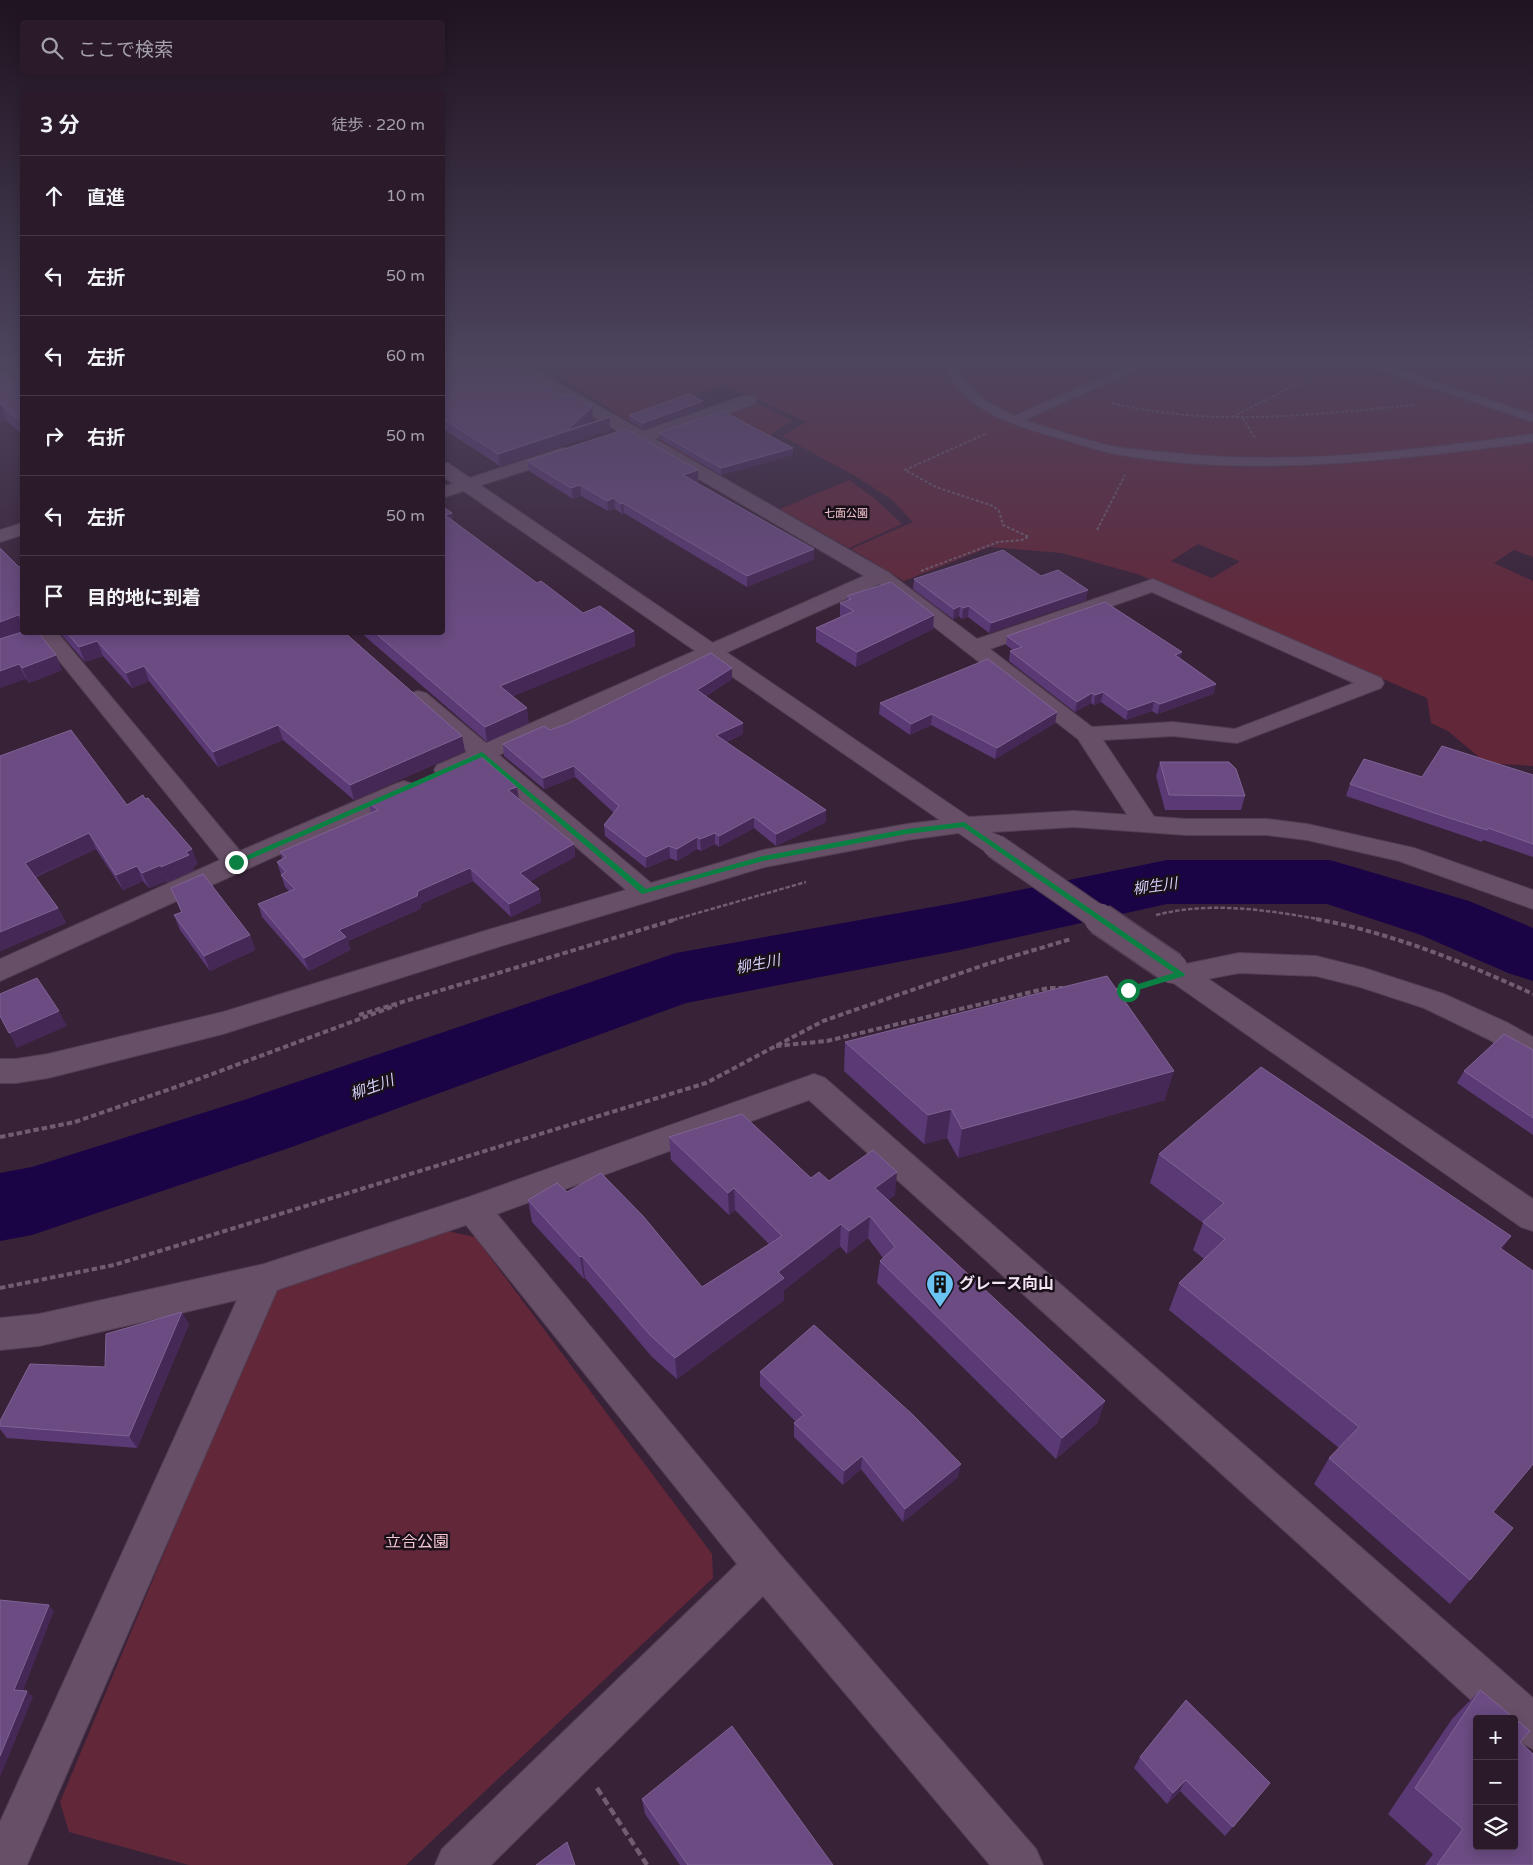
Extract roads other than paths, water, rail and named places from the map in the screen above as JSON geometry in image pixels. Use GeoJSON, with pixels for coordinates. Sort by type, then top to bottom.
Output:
{"type":"FeatureCollection","features":[{"type":"Feature","properties":{"kind":"street"},"geometry":{"type":"LineString","coordinates":[[445,492],[574,449]]}},
{"type":"Feature","properties":{"kind":"street"},"geometry":{"type":"LineString","coordinates":[[650,449],[886,580],[1087,734],[1146,824]]}},
{"type":"Feature","properties":{"kind":"street"},"geometry":{"type":"LineString","coordinates":[[445,469],[1533,1217]]}},
{"type":"Feature","properties":{"kind":"street"},"geometry":{"type":"LineString","coordinates":[[0,536],[20,530]]}},
{"type":"Feature","properties":{"kind":"street"},"geometry":{"type":"LineString","coordinates":[[0,970],[236,862],[713,652],[886,580]]}},
{"type":"Feature","properties":{"kind":"street"},"geometry":{"type":"LineString","coordinates":[[974,647],[1152,585],[1373,683],[1237,736],[1173,729],[1087,734]]}},
{"type":"Feature","properties":{"kind":"street"},"geometry":{"type":"LineString","coordinates":[[40,635],[236,862]]}},
{"type":"Feature","properties":{"kind":"street"},"geometry":{"type":"LineString","coordinates":[[402,684],[645,892]]}},
{"type":"Feature","properties":{"kind":"street"},"geometry":{"type":"LineString","coordinates":[[0,1071],[16,1071],[48,1066],[223,1024],[645,892],[763,859],[907,832],[964,825],[1074,819],[1186,827],[1267,827],[1316,834],[1406,854],[1533,900]]}},
{"type":"Feature","properties":{"kind":"street"},"geometry":{"type":"LineString","coordinates":[[1176,971],[1239,963],[1316,966],[1364,978],[1434,1001],[1498,1031],[1533,1051]]}},
{"type":"Feature","properties":{"kind":"street"},"geometry":{"type":"LineString","coordinates":[[0,1334],[39,1330],[264,1279],[473,1209],[814,1086],[1533,1727]]}},
{"type":"Feature","properties":{"kind":"street"},"geometry":{"type":"LineString","coordinates":[[473,1209],[764,1566],[1020,1865]]}},
{"type":"Feature","properties":{"kind":"street"},"geometry":{"type":"LineString","coordinates":[[4,1865],[264,1279]]}},
{"type":"Feature","properties":{"kind":"street"},"geometry":{"type":"LineString","coordinates":[[458,1865],[575,1753],[764,1566]]}},
{"type":"Feature","properties":{"kind":"lane"},"geometry":{"type":"LineString","coordinates":[[1110,449],[1203,460],[1274,462],[1451,449]]}},
{"type":"Feature","properties":{"kind":"waterway","name":"柳生川"},"geometry":{"type":"LineString","coordinates":[[0,1207],[32,1201],[261,1126],[676,979],[955,927],[1167,882],[1330,882],[1445,918],[1533,956]]}},
{"type":"Feature","properties":{"kind":"place","name":"グレース向山"},"geometry":{"type":"Point","coordinates":[940,1308]}},
{"type":"Feature","properties":{"kind":"park label","name":"七面公園"},"geometry":{"type":"Point","coordinates":[846,513]}},
{"type":"Feature","properties":{"kind":"park label","name":"立合公園"},"geometry":{"type":"Point","coordinates":[417,1542]}}]}
